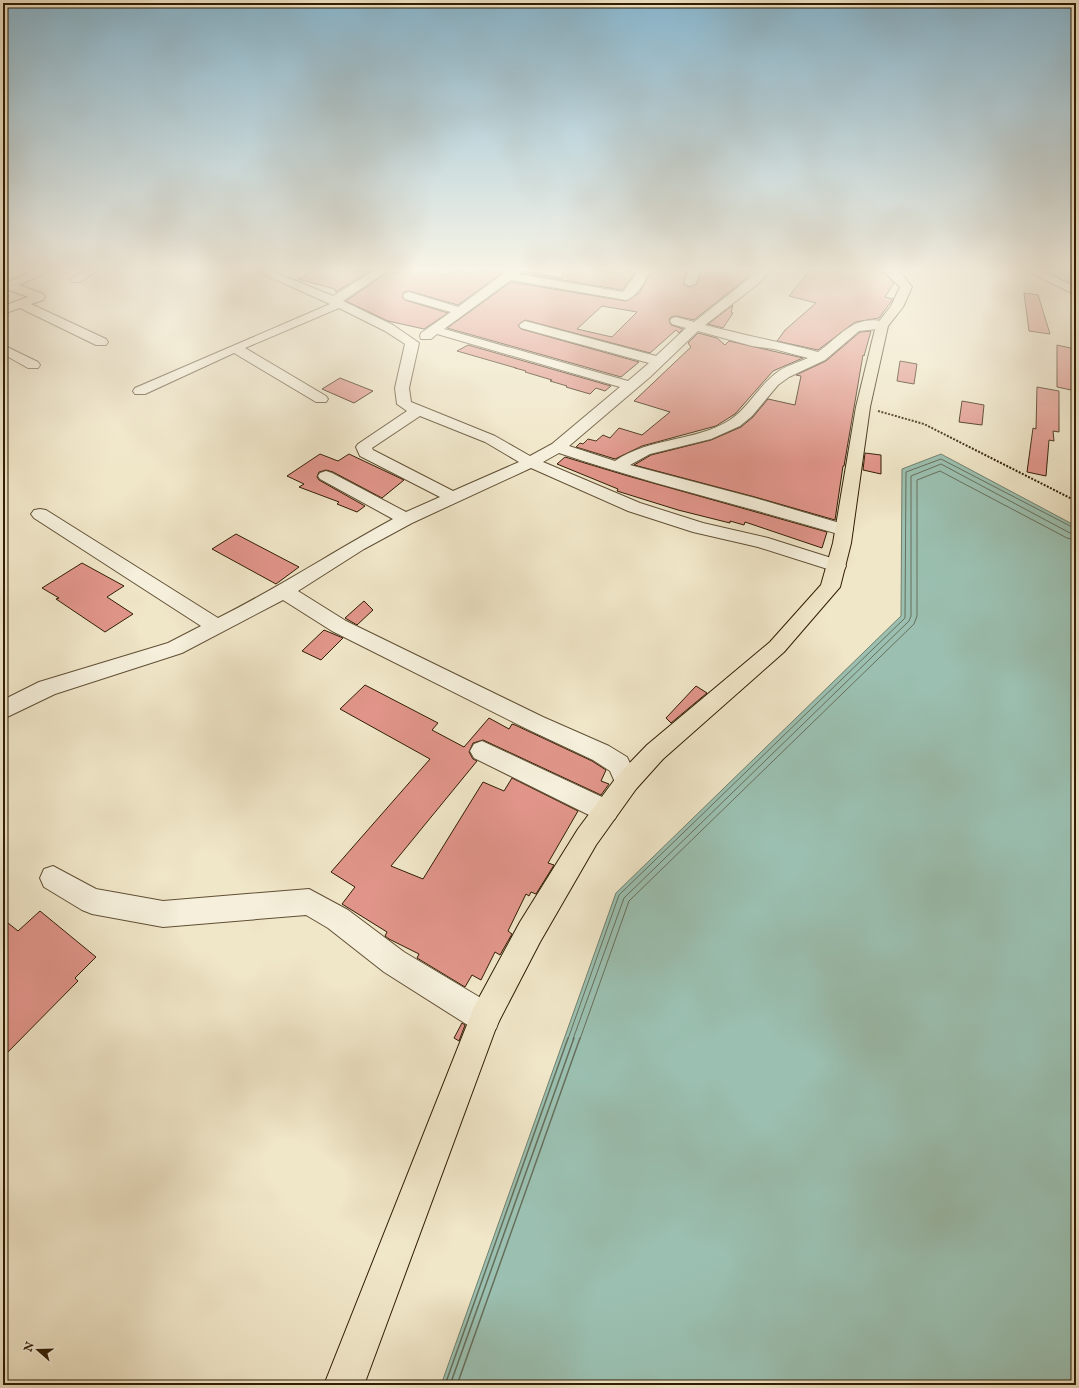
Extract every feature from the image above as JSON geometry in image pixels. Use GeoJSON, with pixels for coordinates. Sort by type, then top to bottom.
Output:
{"type":"FeatureCollection","features":[{"type":"Feature","properties":{"kind":"main road"},"geometry":{"type":"LineString","coordinates":[[344,1385],[486,1018],[530,932],[587,837],[627,782],[655,752],[777,647],[830,587],[837,566],[863,407],[880,334]]}},
{"type":"Feature","properties":{"kind":"street"},"geometry":{"type":"LineString","coordinates":[[84,334],[101,342]]}},
{"type":"Feature","properties":{"kind":"street"},"geometry":{"type":"LineString","coordinates":[[140,391],[266,334]]}},
{"type":"Feature","properties":{"kind":"street"},"geometry":{"type":"LineString","coordinates":[[398,334],[412,343]]}},
{"type":"Feature","properties":{"kind":"street"},"geometry":{"type":"LineString","coordinates":[[429,334],[412,343],[402,388],[404,404],[418,411],[490,439],[530,462],[634,507],[699,528],[762,542],[837,566]]}},
{"type":"Feature","properties":{"kind":"street"},"geometry":{"type":"LineString","coordinates":[[450,334],[631,386]]}},
{"type":"Feature","properties":{"kind":"street"},"geometry":{"type":"LineString","coordinates":[[557,334],[658,361]]}},
{"type":"Feature","properties":{"kind":"street"},"geometry":{"type":"LineString","coordinates":[[3,710],[47,688],[175,648],[284,591],[358,545],[406,519],[453,496],[518,469],[558,447],[631,386],[688,334]]}},
{"type":"Feature","properties":{"kind":"street"},"geometry":{"type":"LineString","coordinates":[[723,334],[752,342],[775,345],[820,357]]}},
{"type":"Feature","properties":{"kind":"street"},"geometry":{"type":"LineString","coordinates":[[617,467],[632,455],[695,438],[734,424],[749,411],[780,376],[820,357],[849,334]]}},
{"type":"Feature","properties":{"kind":"street"},"geometry":{"type":"LineString","coordinates":[[235,348],[321,399]]}},
{"type":"Feature","properties":{"kind":"street"},"geometry":{"type":"LineString","coordinates":[[3,349],[32,365]]}},
{"type":"Feature","properties":{"kind":"street"},"geometry":{"type":"LineString","coordinates":[[418,411],[364,447],[366,453],[453,496]]}},
{"type":"Feature","properties":{"kind":"street"},"geometry":{"type":"LineString","coordinates":[[558,447],[617,467],[749,502],[844,530]]}},
{"type":"Feature","properties":{"kind":"street"},"geometry":{"type":"LineString","coordinates":[[326,476],[406,519]]}},
{"type":"Feature","properties":{"kind":"street"},"geometry":{"type":"LineString","coordinates":[[40,514],[217,627]]}},
{"type":"Feature","properties":{"kind":"street"},"geometry":{"type":"LineString","coordinates":[[284,591],[340,626],[460,687],[601,753],[620,764],[627,782]]}},
{"type":"Feature","properties":{"kind":"street"},"geometry":{"type":"LineString","coordinates":[[482,751],[606,812]]}},
{"type":"Feature","properties":{"kind":"street"},"geometry":{"type":"LineString","coordinates":[[53,878],[92,901],[163,914],[309,902],[338,919],[394,962],[486,1018]]}},
{"type":"Feature","properties":{"kind":"path"},"geometry":{"type":"LineString","coordinates":[[863,407],[924,424],[1076,501]]}},
{"type":"Feature","properties":{"kind":"water"},"geometry":{"type":"Polygon","coordinates":[[[941,454],[1076,526],[1076,1385],[441,1385],[616,893],[901,616],[902,469],[941,454]]]}},
{"type":"Feature","properties":{"kind":"building"},"geometry":{"type":"Polygon","coordinates":[[[468,334],[538,334],[639,362],[621,377],[468,334]]]}},
{"type":"Feature","properties":{"kind":"building"},"geometry":{"type":"Polygon","coordinates":[[[577,334],[598,334],[612,337],[615,334],[672,334],[650,353],[577,334]]]}},
{"type":"Feature","properties":{"kind":"building"},"geometry":{"type":"Polygon","coordinates":[[[697,334],[701,334],[717,338],[725,345],[729,341],[803,358],[773,371],[735,414],[716,426],[642,446],[615,459],[576,447],[580,443],[583,444],[588,439],[596,441],[603,435],[610,438],[619,428],[642,435],[670,412],[634,401],[691,347],[688,343],[697,334]]]}},
{"type":"Feature","properties":{"kind":"building"},"geometry":{"type":"Polygon","coordinates":[[[782,334],[839,334],[818,350],[777,341],[782,334]]]}},
{"type":"Feature","properties":{"kind":"building"},"geometry":{"type":"Polygon","coordinates":[[[858,334],[870,334],[864,356],[863,355],[835,520],[634,465],[651,455],[711,440],[741,427],[753,417],[768,399],[795,405],[801,376],[796,375],[826,361],[858,334]]]}},
{"type":"Feature","properties":{"kind":"building"},"geometry":{"type":"Polygon","coordinates":[[[468,345],[611,386],[605,391],[596,388],[590,394],[566,387],[567,386],[550,381],[552,380],[525,372],[526,371],[457,351],[468,345]]]}},
{"type":"Feature","properties":{"kind":"building"},"geometry":{"type":"Polygon","coordinates":[[[1057,345],[1075,349],[1076,391],[1057,387],[1057,345]]]}},
{"type":"Feature","properties":{"kind":"building"},"geometry":{"type":"Polygon","coordinates":[[[900,361],[917,364],[914,384],[897,381],[900,361]]]}},
{"type":"Feature","properties":{"kind":"building"},"geometry":{"type":"Polygon","coordinates":[[[340,378],[373,391],[354,403],[322,389],[340,378]]]}},
{"type":"Feature","properties":{"kind":"building"},"geometry":{"type":"Polygon","coordinates":[[[1037,387],[1059,391],[1059,432],[1053,431],[1054,441],[1049,440],[1046,476],[1027,472],[1033,428],[1036,429],[1037,387]]]}},
{"type":"Feature","properties":{"kind":"building"},"geometry":{"type":"Polygon","coordinates":[[[962,401],[984,405],[982,425],[959,422],[962,401]]]}},
{"type":"Feature","properties":{"kind":"building"},"geometry":{"type":"Polygon","coordinates":[[[865,453],[881,455],[881,474],[863,470],[865,453]]]}},
{"type":"Feature","properties":{"kind":"building"},"geometry":{"type":"Polygon","coordinates":[[[320,454],[338,461],[349,454],[404,480],[382,498],[333,472],[326,470],[319,472],[317,477],[319,480],[365,506],[357,512],[337,504],[339,502],[299,487],[304,484],[287,476],[320,454]]]}},
{"type":"Feature","properties":{"kind":"building"},"geometry":{"type":"Polygon","coordinates":[[[565,457],[827,532],[822,548],[745,522],[744,525],[730,521],[730,523],[678,510],[617,491],[618,489],[557,464],[565,457]]]}},
{"type":"Feature","properties":{"kind":"building"},"geometry":{"type":"Polygon","coordinates":[[[236,534],[299,567],[276,584],[212,549],[236,534]]]}},
{"type":"Feature","properties":{"kind":"building"},"geometry":{"type":"Polygon","coordinates":[[[82,563],[124,586],[107,597],[133,614],[105,632],[56,599],[59,598],[42,588],[82,563]]]}},
{"type":"Feature","properties":{"kind":"building"},"geometry":{"type":"Polygon","coordinates":[[[364,601],[373,610],[357,625],[345,618],[364,601]]]}},
{"type":"Feature","properties":{"kind":"building"},"geometry":{"type":"Polygon","coordinates":[[[324,630],[343,638],[321,660],[302,651],[324,630]]]}},
{"type":"Feature","properties":{"kind":"building"},"geometry":{"type":"Polygon","coordinates":[[[365,685],[438,723],[432,730],[464,747],[489,718],[509,729],[512,724],[515,725],[592,761],[606,770],[601,781],[609,784],[601,795],[483,740],[473,743],[469,752],[473,759],[477,761],[391,866],[423,879],[483,782],[504,791],[512,778],[578,811],[548,863],[554,865],[536,894],[531,892],[529,896],[526,894],[508,931],[512,934],[500,955],[495,952],[481,980],[472,975],[465,987],[417,958],[419,954],[389,939],[385,936],[387,932],[342,904],[355,887],[331,872],[430,759],[340,709],[365,685]]]}},
{"type":"Feature","properties":{"kind":"building"},"geometry":{"type":"Polygon","coordinates":[[[696,686],[707,693],[671,723],[666,718],[696,686]]]}},
{"type":"Feature","properties":{"kind":"building"},"geometry":{"type":"Polygon","coordinates":[[[40,911],[96,957],[75,978],[78,981],[3,1057],[3,919],[18,931],[40,911]]]}},
{"type":"Feature","properties":{"kind":"building"},"geometry":{"type":"Polygon","coordinates":[[[462,1023],[465,1025],[459,1041],[454,1038],[462,1023]]]}}]}
